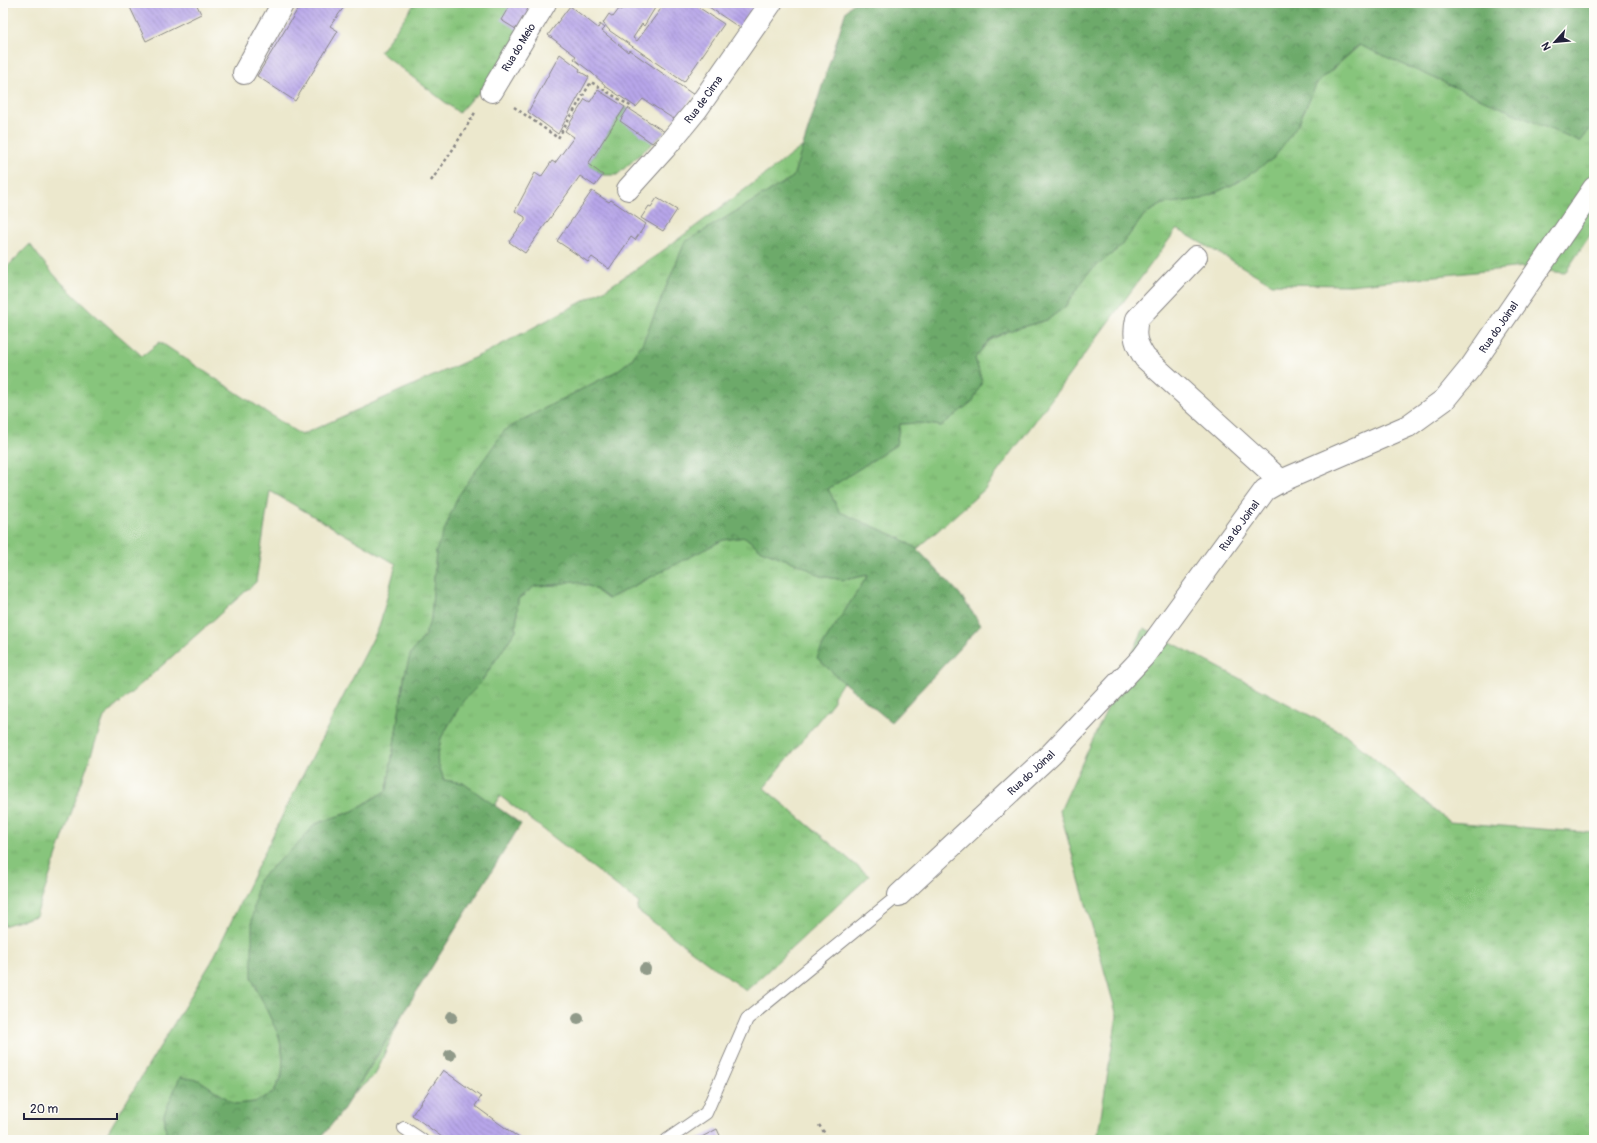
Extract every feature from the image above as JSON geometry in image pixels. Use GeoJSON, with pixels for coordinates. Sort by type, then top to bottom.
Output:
{"type":"FeatureCollection","features":[{"type":"Feature","properties":{"kind":"street"},"geometry":{"type":"LineString","coordinates":[[244,73],[283,3]]}},
{"type":"Feature","properties":{"kind":"street","name":"Rua do Meio"},"geometry":{"type":"LineString","coordinates":[[492,91],[545,3]]}},
{"type":"Feature","properties":{"kind":"street","name":"Rua de Cima"},"geometry":{"type":"LineString","coordinates":[[628,189],[665,148],[697,109],[771,3]]}},
{"type":"Feature","properties":{"kind":"street","name":"Rua do Joinal"},"geometry":{"type":"LineString","coordinates":[[899,895],[1051,754],[1143,657],[1265,490],[1281,481],[1408,426],[1444,400],[1470,367],[1594,188]]}},
{"type":"Feature","properties":{"kind":"street"},"geometry":{"type":"LineString","coordinates":[[1196,257],[1137,319],[1134,332],[1137,346],[1145,358],[1281,481]]}},
{"type":"Feature","properties":{"kind":"lane"},"geometry":{"type":"LineString","coordinates":[[667,1140],[706,1114],[747,1019],[899,895]]}},
{"type":"Feature","properties":{"kind":"lane"},"geometry":{"type":"LineString","coordinates":[[404,1128],[422,1140]]}},
{"type":"Feature","properties":{"kind":"path"},"geometry":{"type":"LineString","coordinates":[[513,106],[558,138],[591,82],[632,107]]}},
{"type":"Feature","properties":{"kind":"path"},"geometry":{"type":"LineString","coordinates":[[431,181],[450,154],[480,103],[492,91]]}},
{"type":"Feature","properties":{"kind":"path"},"geometry":{"type":"LineString","coordinates":[[819,1125],[826,1136]]}},
{"type":"Feature","properties":{"kind":"green space"},"geometry":{"type":"Polygon","coordinates":[[[415,3],[539,3],[485,88],[470,100],[459,113],[380,52],[415,3]]]}},
{"type":"Feature","properties":{"kind":"green space"},"geometry":{"type":"Polygon","coordinates":[[[853,3],[1586,3],[1594,7],[1594,123],[1579,142],[1359,45],[1317,83],[1298,124],[1274,158],[1240,181],[1202,199],[1163,204],[1145,214],[1120,247],[1089,272],[1065,307],[1047,320],[1008,331],[989,340],[975,358],[982,382],[973,401],[941,426],[921,423],[900,424],[896,445],[828,489],[840,512],[900,538],[917,549],[959,593],[981,625],[891,722],[817,658],[825,641],[868,575],[844,580],[820,576],[803,566],[761,550],[745,537],[723,540],[608,599],[592,587],[573,581],[554,585],[535,586],[518,599],[516,630],[479,685],[463,701],[441,738],[437,760],[444,780],[463,783],[521,824],[341,1113],[319,1140],[162,1140],[166,1133],[164,1114],[180,1077],[199,1080],[235,1104],[255,1102],[273,1093],[282,1075],[283,1056],[279,1036],[252,979],[252,919],[258,880],[302,840],[315,824],[353,811],[387,790],[405,673],[411,653],[424,637],[431,619],[436,551],[458,496],[504,431],[522,420],[617,371],[632,359],[643,342],[685,242],[793,177],[846,11],[853,3]]]}},
{"type":"Feature","properties":{"kind":"green space"},"geometry":{"type":"Polygon","coordinates":[[[1360,45],[1579,142],[1594,123],[1594,229],[1565,273],[1523,267],[1350,285],[1272,284],[1177,229],[985,489],[917,549],[900,538],[839,512],[828,489],[896,445],[900,424],[921,423],[941,426],[982,382],[975,358],[989,341],[1008,331],[1047,320],[1065,307],[1089,272],[1120,247],[1145,214],[1163,204],[1202,199],[1240,181],[1298,124],[1317,83],[1360,45]]]}},
{"type":"Feature","properties":{"kind":"green space"},"geometry":{"type":"Polygon","coordinates":[[[625,107],[665,132],[617,175],[603,175],[588,164],[625,107]]]}},
{"type":"Feature","properties":{"kind":"green space"},"geometry":{"type":"Polygon","coordinates":[[[803,146],[793,177],[685,242],[643,342],[632,359],[617,371],[522,420],[436,551],[431,619],[424,637],[411,653],[405,673],[387,790],[353,811],[315,824],[302,840],[258,880],[252,979],[279,1036],[283,1057],[282,1075],[273,1093],[255,1102],[235,1104],[199,1080],[164,1114],[166,1133],[162,1140],[103,1140],[212,961],[286,808],[379,627],[396,564],[270,491],[256,582],[104,717],[36,916],[3,926],[3,271],[30,244],[41,259],[68,289],[97,317],[142,356],[160,342],[301,435],[487,352],[606,289],[657,255],[803,146]]]}},
{"type":"Feature","properties":{"kind":"green space"},"geometry":{"type":"Polygon","coordinates":[[[745,537],[761,550],[803,566],[820,576],[844,580],[868,575],[825,641],[817,658],[843,682],[834,696],[834,701],[764,788],[869,876],[746,991],[637,910],[639,903],[500,796],[495,806],[463,783],[444,780],[437,760],[441,738],[463,701],[479,685],[516,630],[518,599],[535,586],[554,585],[573,581],[592,587],[608,599],[723,540],[745,537]]]}},
{"type":"Feature","properties":{"kind":"green space"},"geometry":{"type":"Polygon","coordinates":[[[1144,628],[1345,734],[1449,822],[1594,833],[1594,1140],[1097,1140],[1117,1016],[1060,811],[1144,628]]]}},
{"type":"Feature","properties":{"kind":"green space"},"geometry":{"type":"Polygon","coordinates":[[[400,1019],[375,1075],[354,1093],[400,1019]]]}},
{"type":"Feature","properties":{"kind":"building"},"geometry":{"type":"Polygon","coordinates":[[[128,3],[196,3],[201,14],[146,41],[128,3]]]}},
{"type":"Feature","properties":{"kind":"building"},"geometry":{"type":"Polygon","coordinates":[[[305,3],[347,3],[330,26],[338,31],[295,101],[257,76],[299,7],[302,8],[305,3]]]}},
{"type":"Feature","properties":{"kind":"building"},"geometry":{"type":"Polygon","coordinates":[[[511,3],[539,3],[519,31],[501,20],[511,3]]]}},
{"type":"Feature","properties":{"kind":"building"},"geometry":{"type":"Polygon","coordinates":[[[626,3],[658,3],[644,26],[642,24],[633,38],[637,41],[663,6],[667,3],[692,3],[724,24],[684,82],[610,31],[603,23],[609,14],[613,17],[626,3]]]}},
{"type":"Feature","properties":{"kind":"building"},"geometry":{"type":"Polygon","coordinates":[[[703,3],[760,3],[743,30],[703,3]]]}},
{"type":"Feature","properties":{"kind":"building"},"geometry":{"type":"Polygon","coordinates":[[[570,6],[598,28],[600,24],[605,28],[602,31],[628,52],[629,50],[694,95],[677,119],[672,118],[643,99],[636,107],[605,86],[592,73],[574,59],[576,56],[548,35],[570,6]]]}},
{"type":"Feature","properties":{"kind":"building"},"geometry":{"type":"Polygon","coordinates":[[[560,54],[580,69],[579,71],[589,77],[558,134],[528,112],[560,54]]]}},
{"type":"Feature","properties":{"kind":"building"},"geometry":{"type":"Polygon","coordinates":[[[598,90],[625,107],[588,164],[603,175],[595,186],[580,176],[525,253],[509,242],[525,220],[525,217],[515,211],[535,173],[541,177],[552,161],[555,163],[574,137],[565,131],[585,99],[590,102],[598,90]]]}},
{"type":"Feature","properties":{"kind":"building"},"geometry":{"type":"Polygon","coordinates":[[[628,108],[665,132],[652,143],[620,121],[628,108]]]}},
{"type":"Feature","properties":{"kind":"building"},"geometry":{"type":"Polygon","coordinates":[[[592,191],[609,202],[611,200],[646,224],[635,240],[631,237],[609,269],[592,257],[588,262],[557,241],[592,191]]]}},
{"type":"Feature","properties":{"kind":"building"},"geometry":{"type":"Polygon","coordinates":[[[657,198],[677,210],[663,231],[641,218],[649,206],[651,207],[657,198]]]}},
{"type":"Feature","properties":{"kind":"building"},"geometry":{"type":"Polygon","coordinates":[[[443,1070],[481,1097],[475,1106],[522,1140],[446,1140],[412,1115],[443,1070]]]}},
{"type":"Feature","properties":{"kind":"building"},"geometry":{"type":"Polygon","coordinates":[[[717,1129],[722,1140],[696,1140],[717,1129]]]}}]}
